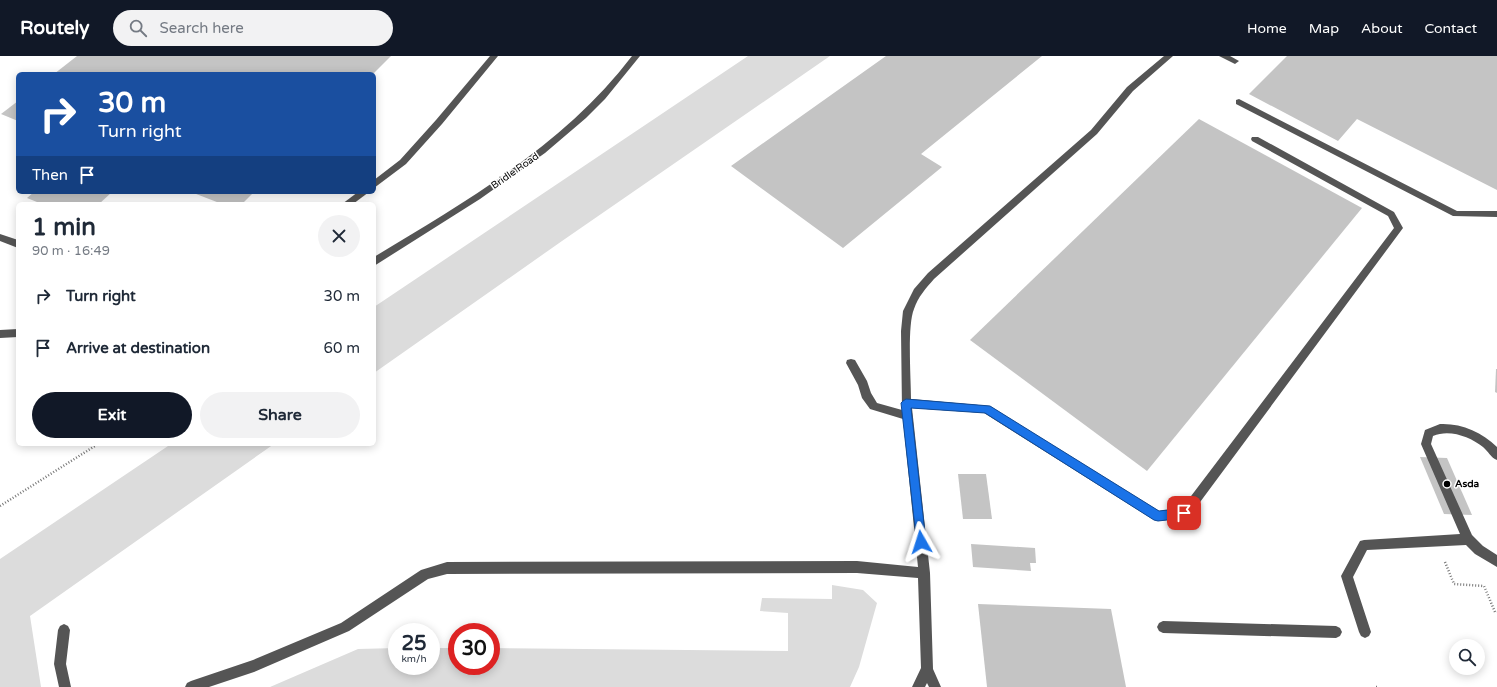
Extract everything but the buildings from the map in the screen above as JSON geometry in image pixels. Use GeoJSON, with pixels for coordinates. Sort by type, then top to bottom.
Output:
{"type":"FeatureCollection","features":[{"type":"Feature","properties":{"kind":"street"},"geometry":{"type":"LineString","coordinates":[[376,183],[403,162],[439,122],[494,56]]}},
{"type":"Feature","properties":{"kind":"street","name":"Bridle Road"},"geometry":{"type":"LineString","coordinates":[[376,261],[418,236],[510,175],[551,145],[586,114],[636,56]]}},
{"type":"Feature","properties":{"kind":"street"},"geometry":{"type":"LineString","coordinates":[[935,687],[927,669],[924,573],[906,403],[906,331],[908,311],[918,292],[931,276],[1094,132],[1130,89],[1169,56]]}},
{"type":"Feature","properties":{"kind":"street"},"geometry":{"type":"LineString","coordinates":[[1223,56],[1235,61]]}},
{"type":"Feature","properties":{"kind":"street"},"geometry":{"type":"LineString","coordinates":[[1239,102],[1456,214],[1497,214]]}},
{"type":"Feature","properties":{"kind":"street"},"geometry":{"type":"LineString","coordinates":[[906,403],[986,409],[1158,516],[1184,513],[1399,228],[1391,214],[1255,139]]}},
{"type":"Feature","properties":{"kind":"street"},"geometry":{"type":"LineString","coordinates":[[349,202],[362,194]]}},
{"type":"Feature","properties":{"kind":"street"},"geometry":{"type":"LineString","coordinates":[[0,237],[16,243]]}},
{"type":"Feature","properties":{"kind":"street"},"geometry":{"type":"LineString","coordinates":[[0,334],[16,333]]}},
{"type":"Feature","properties":{"kind":"street"},"geometry":{"type":"LineString","coordinates":[[850,363],[863,384],[869,401],[874,406],[907,416]]}},
{"type":"Feature","properties":{"kind":"street"},"geometry":{"type":"LineString","coordinates":[[1497,455],[1481,440],[1459,430],[1441,429],[1429,433],[1426,444],[1430,457],[1468,539],[1479,550],[1497,561]]}},
{"type":"Feature","properties":{"kind":"street"},"geometry":{"type":"LineString","coordinates":[[1365,632],[1347,576],[1364,545],[1468,539]]}},
{"type":"Feature","properties":{"kind":"street"},"geometry":{"type":"LineString","coordinates":[[191,687],[254,666],[345,627],[425,574],[448,568],[857,567],[924,573]]}},
{"type":"Feature","properties":{"kind":"street"},"geometry":{"type":"LineString","coordinates":[[1163,627],[1336,632]]}},
{"type":"Feature","properties":{"kind":"street"},"geometry":{"type":"LineString","coordinates":[[64,630],[60,664],[65,687]]}},
{"type":"Feature","properties":{"kind":"street"},"geometry":{"type":"LineString","coordinates":[[918,687],[927,669]]}},
{"type":"Feature","properties":{"kind":"path"},"geometry":{"type":"LineString","coordinates":[[0,506],[95,446]]}},
{"type":"Feature","properties":{"kind":"path"},"geometry":{"type":"LineString","coordinates":[[1436,541],[1454,584],[1484,586],[1495,612],[1497,612]]}},
{"type":"Feature","properties":{"kind":"shaded area"},"geometry":{"type":"Polygon","coordinates":[[[748,56],[830,56],[376,372],[376,306],[748,56]]]}},
{"type":"Feature","properties":{"kind":"shaded area"},"geometry":{"type":"Polygon","coordinates":[[[168,446],[271,446],[30,616],[41,687],[0,687],[0,559],[168,446]]]}},
{"type":"Feature","properties":{"kind":"shaded area"},"geometry":{"type":"Polygon","coordinates":[[[832,585],[863,590],[877,603],[859,667],[850,687],[270,687],[358,649],[388,648],[388,675],[440,675],[440,648],[448,648],[448,675],[500,675],[500,648],[788,651],[788,613],[760,611],[762,598],[832,599],[832,585]]]}},
{"type":"Feature","properties":{"kind":"place","name":"Asda"},"geometry":{"type":"Point","coordinates":[1447,484]}},
{"type":"Feature","properties":{"kind":"route"},"geometry":{"type":"LineString","coordinates":[[921,542],[906,403],[986,409],[1158,516],[1184,513]]}}]}
